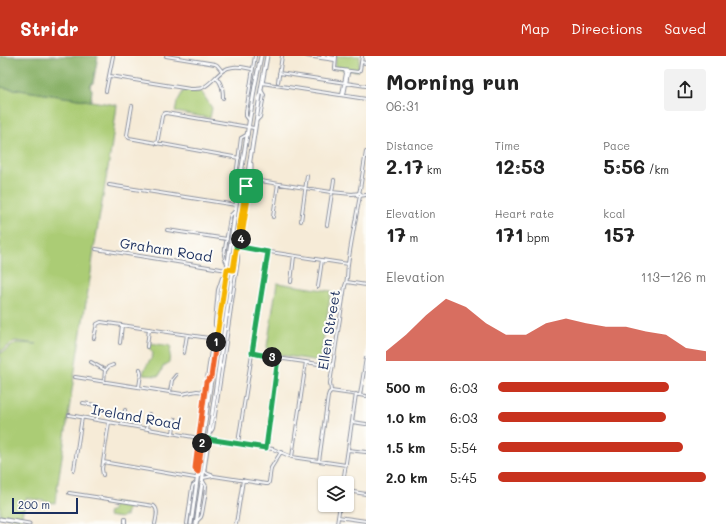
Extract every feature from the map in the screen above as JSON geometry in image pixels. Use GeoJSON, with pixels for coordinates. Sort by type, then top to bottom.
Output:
{"type":"FeatureCollection","features":[{"type":"Feature","properties":{"kind":"main road"},"geometry":{"type":"LineString","coordinates":[[191,524],[198,478],[201,439],[217,339],[227,262],[261,56]]}},
{"type":"Feature","properties":{"kind":"main road"},"geometry":{"type":"LineString","coordinates":[[197,522],[222,340],[228,315],[236,246],[239,240],[254,128],[267,56]]}},
{"type":"Feature","properties":{"kind":"main road"},"geometry":{"type":"LineString","coordinates":[[250,158],[251,172],[254,180]]}},
{"type":"Feature","properties":{"kind":"main road"},"geometry":{"type":"LineString","coordinates":[[219,323],[225,324]]}},
{"type":"Feature","properties":{"kind":"main road"},"geometry":{"type":"LineString","coordinates":[[0,519],[16,523],[29,524]]}},
{"type":"Feature","properties":{"kind":"street"},"geometry":{"type":"LineString","coordinates":[[106,91],[113,56]]}},
{"type":"Feature","properties":{"kind":"street"},"geometry":{"type":"LineString","coordinates":[[166,56],[215,64],[222,71]]}},
{"type":"Feature","properties":{"kind":"street"},"geometry":{"type":"LineString","coordinates":[[250,121],[246,116],[246,112],[255,56]]}},
{"type":"Feature","properties":{"kind":"street"},"geometry":{"type":"LineString","coordinates":[[278,82],[282,56]]}},
{"type":"Feature","properties":{"kind":"street"},"geometry":{"type":"LineString","coordinates":[[307,56],[336,58]]}},
{"type":"Feature","properties":{"kind":"street"},"geometry":{"type":"LineString","coordinates":[[322,56],[336,58]]}},
{"type":"Feature","properties":{"kind":"street"},"geometry":{"type":"LineString","coordinates":[[336,58],[335,69],[359,72],[362,56]]}},
{"type":"Feature","properties":{"kind":"street"},"geometry":{"type":"LineString","coordinates":[[361,63],[366,64]]}},
{"type":"Feature","properties":{"kind":"street"},"geometry":{"type":"LineString","coordinates":[[110,76],[196,89],[208,84],[222,71],[233,67],[252,69]]}},
{"type":"Feature","properties":{"kind":"street"},"geometry":{"type":"LineString","coordinates":[[343,95],[346,73],[345,70]]}},
{"type":"Feature","properties":{"kind":"street"},"geometry":{"type":"LineString","coordinates":[[345,82],[349,71]]}},
{"type":"Feature","properties":{"kind":"street"},"geometry":{"type":"LineString","coordinates":[[279,73],[366,86]]}},
{"type":"Feature","properties":{"kind":"street"},"geometry":{"type":"LineString","coordinates":[[216,77],[222,85],[223,98]]}},
{"type":"Feature","properties":{"kind":"street"},"geometry":{"type":"LineString","coordinates":[[262,83],[366,99]]}},
{"type":"Feature","properties":{"kind":"street"},"geometry":{"type":"LineString","coordinates":[[256,121],[259,119],[264,95],[261,89]]}},
{"type":"Feature","properties":{"kind":"street"},"geometry":{"type":"LineString","coordinates":[[132,106],[127,135],[131,139],[239,158]]}},
{"type":"Feature","properties":{"kind":"street"},"geometry":{"type":"LineString","coordinates":[[159,111],[163,114],[166,113],[254,128]]}},
{"type":"Feature","properties":{"kind":"street"},"geometry":{"type":"LineString","coordinates":[[157,144],[163,114]]}},
{"type":"Feature","properties":{"kind":"street"},"geometry":{"type":"LineString","coordinates":[[238,200],[234,195],[234,191],[241,138],[248,134]]}},
{"type":"Feature","properties":{"kind":"street","name":"Ellen Street"},"geometry":{"type":"LineString","coordinates":[[318,462],[328,396],[331,391],[330,384],[366,152]]}},
{"type":"Feature","properties":{"kind":"street"},"geometry":{"type":"LineString","coordinates":[[237,172],[243,165]]}},
{"type":"Feature","properties":{"kind":"street"},"geometry":{"type":"LineString","coordinates":[[301,221],[308,176]]}},
{"type":"Feature","properties":{"kind":"street"},"geometry":{"type":"LineString","coordinates":[[241,178],[331,192],[366,195]]}},
{"type":"Feature","properties":{"kind":"street"},"geometry":{"type":"LineString","coordinates":[[327,225],[334,180]]}},
{"type":"Feature","properties":{"kind":"street"},"geometry":{"type":"LineString","coordinates":[[273,217],[278,184]]}},
{"type":"Feature","properties":{"kind":"street"},"geometry":{"type":"LineString","coordinates":[[109,185],[237,205]]}},
{"type":"Feature","properties":{"kind":"street"},"geometry":{"type":"LineString","coordinates":[[227,262],[224,255],[230,217],[236,210]]}},
{"type":"Feature","properties":{"kind":"street"},"geometry":{"type":"LineString","coordinates":[[167,230],[227,239]]}},
{"type":"Feature","properties":{"kind":"street"},"geometry":{"type":"LineString","coordinates":[[236,246],[348,264]]}},
{"type":"Feature","properties":{"kind":"street","name":"Graham Road"},"geometry":{"type":"LineString","coordinates":[[96,249],[233,270]]}},
{"type":"Feature","properties":{"kind":"street"},"geometry":{"type":"LineString","coordinates":[[209,433],[213,429],[222,369],[228,315],[238,260],[236,251]]}},
{"type":"Feature","properties":{"kind":"street"},"geometry":{"type":"LineString","coordinates":[[238,443],[268,252]]}},
{"type":"Feature","properties":{"kind":"street"},"geometry":{"type":"LineString","coordinates":[[291,282],[294,256]]}},
{"type":"Feature","properties":{"kind":"street"},"geometry":{"type":"LineString","coordinates":[[318,287],[322,260]]}},
{"type":"Feature","properties":{"kind":"street"},"geometry":{"type":"LineString","coordinates":[[218,329],[214,322],[218,290],[222,278],[226,276]]}},
{"type":"Feature","properties":{"kind":"street"},"geometry":{"type":"LineString","coordinates":[[347,282],[366,285]]}},
{"type":"Feature","properties":{"kind":"street"},"geometry":{"type":"LineString","coordinates":[[94,338],[96,324],[98,322],[222,340]]}},
{"type":"Feature","properties":{"kind":"street"},"geometry":{"type":"LineString","coordinates":[[120,343],[122,325]]}},
{"type":"Feature","properties":{"kind":"street"},"geometry":{"type":"LineString","coordinates":[[146,347],[149,329]]}},
{"type":"Feature","properties":{"kind":"street"},"geometry":{"type":"LineString","coordinates":[[184,352],[186,335]]}},
{"type":"Feature","properties":{"kind":"street"},"geometry":{"type":"LineString","coordinates":[[201,439],[202,414],[211,349],[216,344]]}},
{"type":"Feature","properties":{"kind":"street"},"geometry":{"type":"LineString","coordinates":[[252,353],[333,366]]}},
{"type":"Feature","properties":{"kind":"street"},"geometry":{"type":"LineString","coordinates":[[266,448],[278,358]]}},
{"type":"Feature","properties":{"kind":"street"},"geometry":{"type":"LineString","coordinates":[[360,395],[366,358]]}},
{"type":"Feature","properties":{"kind":"street"},"geometry":{"type":"LineString","coordinates":[[91,362],[105,370]]}},
{"type":"Feature","properties":{"kind":"street"},"geometry":{"type":"LineString","coordinates":[[292,457],[306,362]]}},
{"type":"Feature","properties":{"kind":"street"},"geometry":{"type":"LineString","coordinates":[[219,363],[222,369]]}},
{"type":"Feature","properties":{"kind":"street"},"geometry":{"type":"LineString","coordinates":[[105,370],[113,365]]}},
{"type":"Feature","properties":{"kind":"street"},"geometry":{"type":"LineString","coordinates":[[139,387],[141,374],[140,369]]}},
{"type":"Feature","properties":{"kind":"street"},"geometry":{"type":"LineString","coordinates":[[104,382],[105,370]]}},
{"type":"Feature","properties":{"kind":"street"},"geometry":{"type":"LineString","coordinates":[[170,392],[172,380],[176,375]]}},
{"type":"Feature","properties":{"kind":"street"},"geometry":{"type":"LineString","coordinates":[[74,377],[182,394],[197,391],[205,392]]}},
{"type":"Feature","properties":{"kind":"street"},"geometry":{"type":"LineString","coordinates":[[206,382],[211,377]]}},
{"type":"Feature","properties":{"kind":"street"},"geometry":{"type":"LineString","coordinates":[[331,391],[366,396]]}},
{"type":"Feature","properties":{"kind":"street"},"geometry":{"type":"LineString","coordinates":[[344,476],[356,394]]}},
{"type":"Feature","properties":{"kind":"street"},"geometry":{"type":"LineString","coordinates":[[83,403],[98,406],[99,410],[97,420]]}},
{"type":"Feature","properties":{"kind":"street"},"geometry":{"type":"LineString","coordinates":[[122,424],[125,410]]}},
{"type":"Feature","properties":{"kind":"street"},"geometry":{"type":"LineString","coordinates":[[147,429],[149,414]]}},
{"type":"Feature","properties":{"kind":"street","name":"Ireland Road"},"geometry":{"type":"LineString","coordinates":[[69,415],[201,439],[266,448],[292,457],[346,465]]}},
{"type":"Feature","properties":{"kind":"street"},"geometry":{"type":"LineString","coordinates":[[74,470],[82,417]]}},
{"type":"Feature","properties":{"kind":"street"},"geometry":{"type":"LineString","coordinates":[[173,433],[175,419]]}},
{"type":"Feature","properties":{"kind":"street"},"geometry":{"type":"LineString","coordinates":[[103,475],[102,469],[109,422]]}},
{"type":"Feature","properties":{"kind":"street"},"geometry":{"type":"LineString","coordinates":[[352,422],[366,424]]}},
{"type":"Feature","properties":{"kind":"street"},"geometry":{"type":"LineString","coordinates":[[348,450],[366,452]]}},
{"type":"Feature","properties":{"kind":"street"},"geometry":{"type":"LineString","coordinates":[[103,462],[198,478],[204,471],[214,476],[268,484],[271,468],[281,452]]}},
{"type":"Feature","properties":{"kind":"street"},"geometry":{"type":"LineString","coordinates":[[203,480],[214,476]]}},
{"type":"Feature","properties":{"kind":"street"},"geometry":{"type":"LineString","coordinates":[[236,524],[243,480]]}},
{"type":"Feature","properties":{"kind":"street"},"geometry":{"type":"LineString","coordinates":[[187,524],[192,488],[197,482]]}},
{"type":"Feature","properties":{"kind":"street"},"geometry":{"type":"LineString","coordinates":[[354,492],[366,494]]}},
{"type":"Feature","properties":{"kind":"street"},"geometry":{"type":"LineString","coordinates":[[69,493],[154,506],[157,510],[155,524]]}},
{"type":"Feature","properties":{"kind":"street"},"geometry":{"type":"LineString","coordinates":[[337,524],[339,512]]}},
{"type":"Feature","properties":{"kind":"street"},"geometry":{"type":"LineString","coordinates":[[338,517],[366,521]]}},
{"type":"Feature","properties":{"kind":"street"},"geometry":{"type":"LineString","coordinates":[[124,524],[125,519]]}},
{"type":"Feature","properties":{"kind":"green space"},"geometry":{"type":"Polygon","coordinates":[[[0,56],[98,56],[93,83],[90,87],[92,89],[91,101],[0,87],[0,56]]]}},
{"type":"Feature","properties":{"kind":"green space"},"geometry":{"type":"Polygon","coordinates":[[[336,56],[360,56],[358,71],[335,68],[336,56]]]}},
{"type":"Feature","properties":{"kind":"green space"},"geometry":{"type":"Polygon","coordinates":[[[0,87],[117,105],[55,503],[26,498],[21,519],[0,516],[0,354],[16,343],[37,344],[15,341],[0,352],[0,87]]]}},
{"type":"Feature","properties":{"kind":"green space"},"geometry":{"type":"Polygon","coordinates":[[[184,90],[197,92],[201,91],[212,108],[210,118],[175,112],[177,102],[184,90]]]}},
{"type":"Feature","properties":{"kind":"green space"},"geometry":{"type":"Polygon","coordinates":[[[277,283],[331,291],[320,361],[266,353],[277,283]]]}},
{"type":"Feature","properties":{"kind":"green space"},"geometry":{"type":"Polygon","coordinates":[[[150,343],[171,346],[169,362],[163,367],[159,376],[143,375],[153,353],[150,349],[150,343]]]}},
{"type":"Feature","properties":{"kind":"green space"},"geometry":{"type":"Polygon","coordinates":[[[113,502],[129,505],[126,516],[121,518],[108,516],[109,511],[112,511],[113,502]]]}},
{"type":"Feature","properties":{"kind":"route"},"geometry":{"type":"LineString","coordinates":[[246,186],[236,246],[233,270],[227,269],[211,377],[206,382],[195,468],[198,472],[202,439],[211,439],[266,448],[278,358],[252,353],[268,252],[236,246],[242,235],[249,192],[246,186]]}}]}
